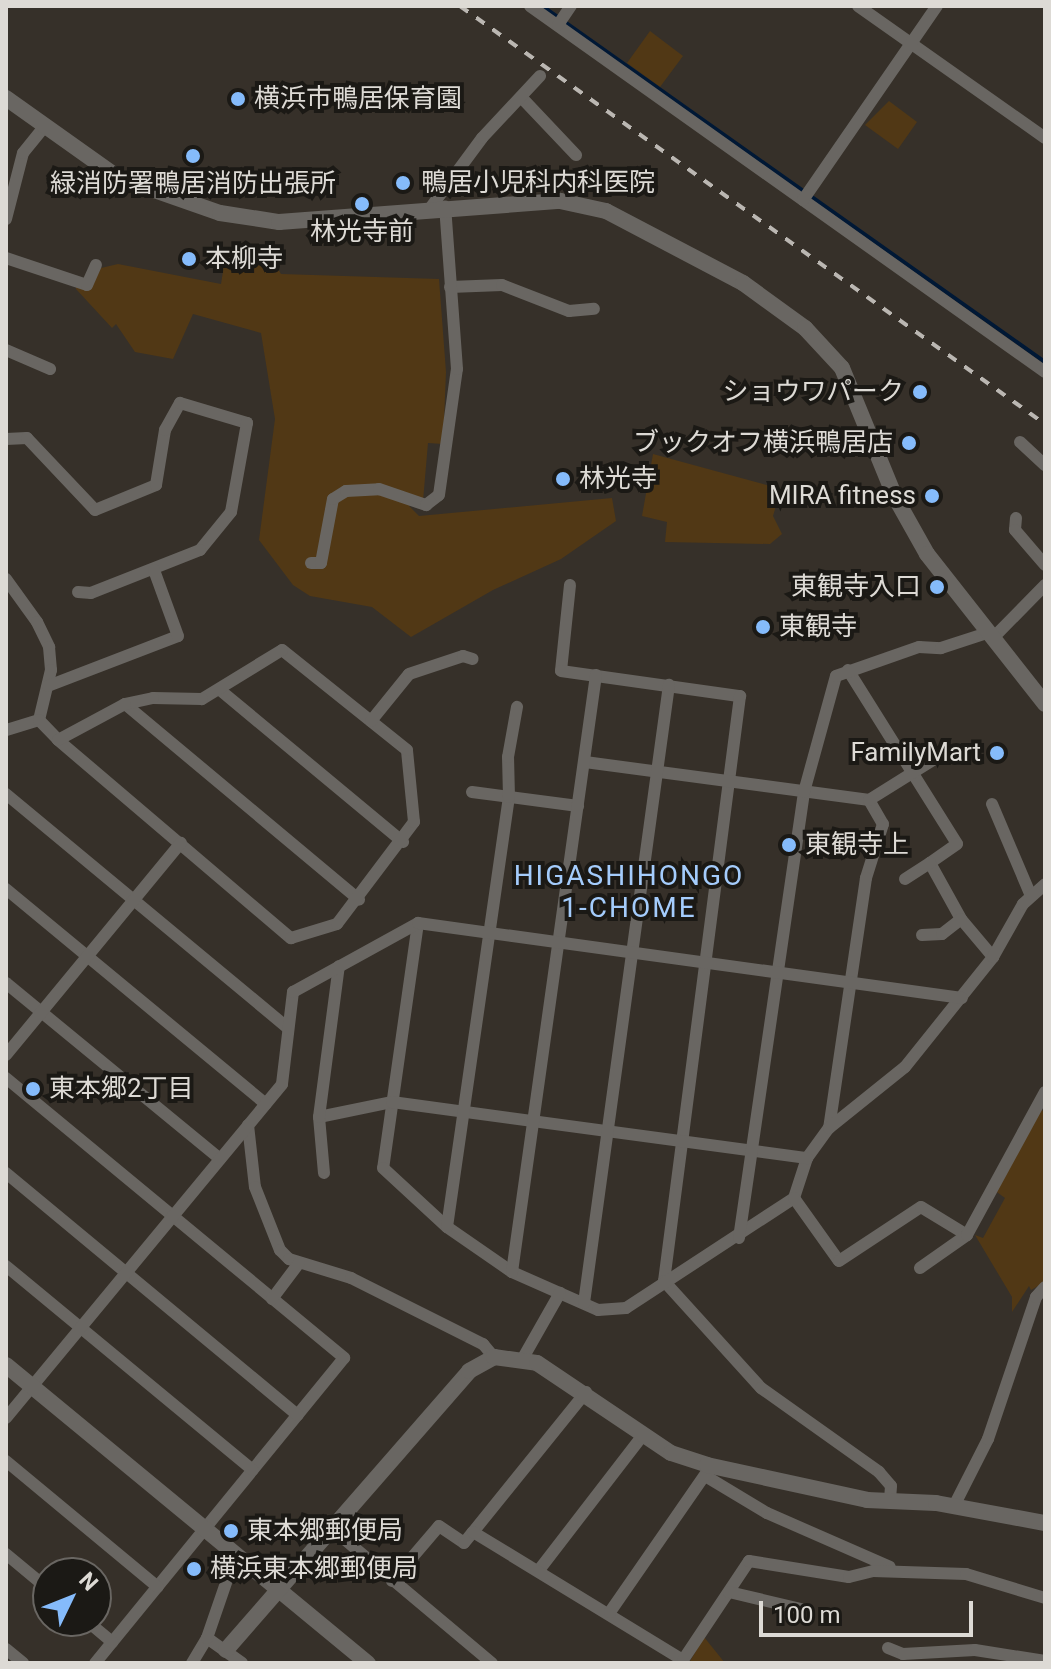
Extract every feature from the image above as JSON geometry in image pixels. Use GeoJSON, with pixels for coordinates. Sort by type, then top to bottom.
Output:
{"type":"FeatureCollection","features":[{"type":"Feature","properties":{"kind":"street"},"geometry":{"type":"LineString","coordinates":[[530,6],[563,18],[1045,372]]}},
{"type":"Feature","properties":{"kind":"street"},"geometry":{"type":"LineString","coordinates":[[858,6],[1045,138]]}},
{"type":"Feature","properties":{"kind":"street"},"geometry":{"type":"LineString","coordinates":[[806,196],[937,6]]}},
{"type":"Feature","properties":{"kind":"street"},"geometry":{"type":"LineString","coordinates":[[311,563],[321,563],[333,499],[346,491],[379,489],[426,505],[439,495],[457,369],[450,287],[438,206],[482,138],[540,76]]}},
{"type":"Feature","properties":{"kind":"street"},"geometry":{"type":"LineString","coordinates":[[521,97],[576,155]]}},
{"type":"Feature","properties":{"kind":"street"},"geometry":{"type":"LineString","coordinates":[[6,98],[117,177],[220,213],[279,222],[438,206],[560,201],[606,211],[781,307],[842,368],[895,497],[927,554],[1045,704]]}},
{"type":"Feature","properties":{"kind":"street"},"geometry":{"type":"LineString","coordinates":[[6,219],[23,153],[44,127]]}},
{"type":"Feature","properties":{"kind":"street"},"geometry":{"type":"LineString","coordinates":[[6,258],[87,285],[96,265]]}},
{"type":"Feature","properties":{"kind":"street"},"geometry":{"type":"LineString","coordinates":[[450,287],[502,285],[557,308],[594,309]]}},
{"type":"Feature","properties":{"kind":"street"},"geometry":{"type":"LineString","coordinates":[[6,350],[50,369]]}},
{"type":"Feature","properties":{"kind":"street"},"geometry":{"type":"LineString","coordinates":[[6,439],[27,438],[95,510],[156,485],[165,430],[180,403],[247,423],[231,512],[200,550],[91,593],[78,592]]}},
{"type":"Feature","properties":{"kind":"street"},"geometry":{"type":"LineString","coordinates":[[1020,442],[1045,465]]}},
{"type":"Feature","properties":{"kind":"street"},"geometry":{"type":"LineString","coordinates":[[1016,518],[1015,530],[1045,565]]}},
{"type":"Feature","properties":{"kind":"street"},"geometry":{"type":"LineString","coordinates":[[48,686],[178,636],[154,570]]}},
{"type":"Feature","properties":{"kind":"street"},"geometry":{"type":"LineString","coordinates":[[6,579],[49,647],[48,686],[39,720]]}},
{"type":"Feature","properties":{"kind":"street"},"geometry":{"type":"LineString","coordinates":[[570,585],[561,671],[740,696],[664,1281],[761,1388],[879,1472],[891,1486],[890,1502]]}},
{"type":"Feature","properties":{"kind":"street"},"geometry":{"type":"LineString","coordinates":[[739,1238],[804,792],[836,676],[848,670],[990,636],[1045,585]]}},
{"type":"Feature","properties":{"kind":"street"},"geometry":{"type":"LineString","coordinates":[[39,720],[58,740],[291,938],[337,924],[403,842],[414,822],[407,750],[282,650],[202,699],[153,698],[125,704],[58,740]]}},
{"type":"Feature","properties":{"kind":"street"},"geometry":{"type":"LineString","coordinates":[[371,721],[409,674],[463,656],[473,659]]}},
{"type":"Feature","properties":{"kind":"street"},"geometry":{"type":"LineString","coordinates":[[848,670],[957,844],[905,879]]}},
{"type":"Feature","properties":{"kind":"street"},"geometry":{"type":"LineString","coordinates":[[512,1272],[596,675]]}},
{"type":"Feature","properties":{"kind":"street"},"geometry":{"type":"LineString","coordinates":[[584,1303],[669,685]]}},
{"type":"Feature","properties":{"kind":"street"},"geometry":{"type":"LineString","coordinates":[[220,690],[403,842]]}},
{"type":"Feature","properties":{"kind":"street"},"geometry":{"type":"LineString","coordinates":[[125,704],[359,900]]}},
{"type":"Feature","properties":{"kind":"street"},"geometry":{"type":"LineString","coordinates":[[447,1227],[509,797],[508,757],[517,707]]}},
{"type":"Feature","properties":{"kind":"street"},"geometry":{"type":"LineString","coordinates":[[6,730],[39,720]]}},
{"type":"Feature","properties":{"kind":"street"},"geometry":{"type":"LineString","coordinates":[[585,762],[869,800],[941,755]]}},
{"type":"Feature","properties":{"kind":"street"},"geometry":{"type":"LineString","coordinates":[[472,792],[578,806]]}},
{"type":"Feature","properties":{"kind":"street"},"geometry":{"type":"LineString","coordinates":[[6,794],[288,1028]]}},
{"type":"Feature","properties":{"kind":"street"},"geometry":{"type":"LineString","coordinates":[[829,1128],[866,878],[883,824],[869,800]]}},
{"type":"Feature","properties":{"kind":"street"},"geometry":{"type":"LineString","coordinates":[[992,804],[1031,896]]}},
{"type":"Feature","properties":{"kind":"street"},"geometry":{"type":"LineString","coordinates":[[6,1055],[181,843]]}},
{"type":"Feature","properties":{"kind":"street"},"geometry":{"type":"LineString","coordinates":[[930,863],[961,919],[993,957]]}},
{"type":"Feature","properties":{"kind":"street"},"geometry":{"type":"LineString","coordinates":[[418,923],[383,1168],[447,1227],[512,1272],[598,1310],[626,1308],[664,1281],[739,1238],[794,1198],[807,1158],[829,1128],[905,1067],[993,957],[1031,896],[1045,884]]}},
{"type":"Feature","properties":{"kind":"street"},"geometry":{"type":"LineString","coordinates":[[6,889],[266,1104]]}},
{"type":"Feature","properties":{"kind":"street"},"geometry":{"type":"LineString","coordinates":[[922,935],[942,934],[961,919]]}},
{"type":"Feature","properties":{"kind":"street"},"geometry":{"type":"LineString","coordinates":[[6,1418],[282,1084],[293,992],[418,923],[962,998]]}},
{"type":"Feature","properties":{"kind":"street"},"geometry":{"type":"LineString","coordinates":[[324,1173],[319,1117],[339,966]]}},
{"type":"Feature","properties":{"kind":"street"},"geometry":{"type":"LineString","coordinates":[[6,983],[220,1159]]}},
{"type":"Feature","properties":{"kind":"street"},"geometry":{"type":"LineString","coordinates":[[6,1078],[344,1358],[95,1663]]}},
{"type":"Feature","properties":{"kind":"street"},"geometry":{"type":"LineString","coordinates":[[920,1268],[967,1235],[1045,1092]]}},
{"type":"Feature","properties":{"kind":"street"},"geometry":{"type":"LineString","coordinates":[[319,1117],[392,1102],[807,1158]]}},
{"type":"Feature","properties":{"kind":"street"},"geometry":{"type":"LineString","coordinates":[[248,1125],[255,1187],[280,1250],[299,1263],[351,1278],[483,1344],[494,1357]]}},
{"type":"Feature","properties":{"kind":"street"},"geometry":{"type":"LineString","coordinates":[[6,1173],[298,1415]]}},
{"type":"Feature","properties":{"kind":"street"},"geometry":{"type":"LineString","coordinates":[[794,1198],[839,1261],[921,1207],[967,1235]]}},
{"type":"Feature","properties":{"kind":"street"},"geometry":{"type":"LineString","coordinates":[[272,1299],[299,1263]]}},
{"type":"Feature","properties":{"kind":"street"},"geometry":{"type":"LineString","coordinates":[[6,1266],[253,1470]]}},
{"type":"Feature","properties":{"kind":"street"},"geometry":{"type":"LineString","coordinates":[[954,1506],[988,1439],[1036,1297],[1045,1287]]}},
{"type":"Feature","properties":{"kind":"street"},"geometry":{"type":"LineString","coordinates":[[523,1358],[560,1293]]}},
{"type":"Feature","properties":{"kind":"street"},"geometry":{"type":"LineString","coordinates":[[226,1650],[469,1371],[494,1357],[523,1358],[586,1392],[643,1435],[707,1471],[767,1513],[902,1571]]}},
{"type":"Feature","properties":{"kind":"street"},"geometry":{"type":"LineString","coordinates":[[6,1365],[368,1663]]}},
{"type":"Feature","properties":{"kind":"street"},"geometry":{"type":"LineString","coordinates":[[392,1581],[439,1526],[464,1543],[586,1392]]}},
{"type":"Feature","properties":{"kind":"street"},"geometry":{"type":"LineString","coordinates":[[539,1570],[643,1435]]}},
{"type":"Feature","properties":{"kind":"street"},"geometry":{"type":"LineString","coordinates":[[6,1461],[158,1587]]}},
{"type":"Feature","properties":{"kind":"street"},"geometry":{"type":"LineString","coordinates":[[707,1471],[890,1502],[954,1506],[1045,1523]]}},
{"type":"Feature","properties":{"kind":"street"},"geometry":{"type":"LineString","coordinates":[[610,1612],[707,1471]]}},
{"type":"Feature","properties":{"kind":"street"},"geometry":{"type":"LineString","coordinates":[[331,1528],[476,1658],[492,1663]]}},
{"type":"Feature","properties":{"kind":"street"},"geometry":{"type":"LineString","coordinates":[[473,1532],[610,1612],[683,1660],[749,1561],[849,1577],[902,1571],[966,1574],[1045,1598]]}},
{"type":"Feature","properties":{"kind":"street"},"geometry":{"type":"LineString","coordinates":[[6,1554],[32,1576]]}},
{"type":"Feature","properties":{"kind":"street"},"geometry":{"type":"LineString","coordinates":[[192,1663],[207,1638],[236,1554]]}},
{"type":"Feature","properties":{"kind":"street"},"geometry":{"type":"LineString","coordinates":[[729,1592],[801,1609]]}},
{"type":"Feature","properties":{"kind":"street"},"geometry":{"type":"LineString","coordinates":[[106,1637],[112,1642]]}},
{"type":"Feature","properties":{"kind":"street"},"geometry":{"type":"LineString","coordinates":[[207,1638],[242,1663]]}},
{"type":"Feature","properties":{"kind":"street"},"geometry":{"type":"LineString","coordinates":[[888,1648],[903,1654],[975,1650],[1045,1661]]}},
{"type":"Feature","properties":{"kind":"street"},"geometry":{"type":"LineString","coordinates":[[6,1649],[23,1663]]}},
{"type":"Feature","properties":{"kind":"street"},"geometry":{"type":"LineString","coordinates":[[970,1663],[975,1650]]}},
{"type":"Feature","properties":{"kind":"shaded area"},"geometry":{"type":"Polygon","coordinates":[[[650,31],[683,56],[660,87],[627,63],[650,31]]]}},
{"type":"Feature","properties":{"kind":"shaded area"},"geometry":{"type":"Polygon","coordinates":[[[889,101],[917,122],[898,149],[865,125],[889,101]]]}},
{"type":"Feature","properties":{"kind":"shaded area"},"geometry":{"type":"Polygon","coordinates":[[[225,259],[278,269],[281,274],[439,279],[446,372],[443,444],[428,443],[423,501],[409,506],[419,516],[612,498],[616,521],[561,559],[493,590],[411,637],[372,607],[310,596],[293,585],[259,540],[275,419],[261,333],[193,314],[173,359],[135,352],[116,324],[112,328],[76,289],[76,285],[92,285],[101,268],[118,264],[221,284],[225,259]]]}},
{"type":"Feature","properties":{"kind":"shaded area"},"geometry":{"type":"Polygon","coordinates":[[[653,454],[781,489],[773,516],[782,534],[770,544],[665,542],[667,522],[642,516],[653,454]]]}},
{"type":"Feature","properties":{"kind":"shaded area"},"geometry":{"type":"Polygon","coordinates":[[[1039,1106],[1045,1114],[1045,1282],[1031,1290],[1029,1286],[1012,1312],[1012,1297],[975,1235],[983,1238],[1005,1198],[994,1190],[1039,1106]]]}},
{"type":"Feature","properties":{"kind":"shaded area"},"geometry":{"type":"Polygon","coordinates":[[[704,1637],[725,1663],[689,1663],[704,1637]]]}},
{"type":"Feature","properties":{"kind":"waterway"},"geometry":{"type":"LineString","coordinates":[[542,6],[1045,362]]}},
{"type":"Feature","properties":{"kind":"railway"},"geometry":{"type":"LineString","coordinates":[[460,6],[1045,424]]}},
{"type":"Feature","properties":{"kind":"place","name":"横浜市鴨居保育園"},"geometry":{"type":"Point","coordinates":[238,99]}},
{"type":"Feature","properties":{"kind":"place","name":"緑消防署鴨居消防出張所"},"geometry":{"type":"Point","coordinates":[193,156]}},
{"type":"Feature","properties":{"kind":"place","name":"鴨居小児科内科医院"},"geometry":{"type":"Point","coordinates":[403,183]}},
{"type":"Feature","properties":{"kind":"place","name":"林光寺前"},"geometry":{"type":"Point","coordinates":[362,204]}},
{"type":"Feature","properties":{"kind":"place","name":"本柳寺"},"geometry":{"type":"Point","coordinates":[189,259]}},
{"type":"Feature","properties":{"kind":"place","name":"ショウワパーク"},"geometry":{"type":"Point","coordinates":[920,392]}},
{"type":"Feature","properties":{"kind":"place","name":"ブックオフ横浜鴨居店"},"geometry":{"type":"Point","coordinates":[909,443]}},
{"type":"Feature","properties":{"kind":"place","name":"林光寺"},"geometry":{"type":"Point","coordinates":[563,479]}},
{"type":"Feature","properties":{"kind":"place","name":"MIRA fitness"},"geometry":{"type":"Point","coordinates":[932,496]}},
{"type":"Feature","properties":{"kind":"place","name":"東観寺入口"},"geometry":{"type":"Point","coordinates":[937,587]}},
{"type":"Feature","properties":{"kind":"place","name":"東観寺"},"geometry":{"type":"Point","coordinates":[763,627]}},
{"type":"Feature","properties":{"kind":"place","name":"FamilyMart"},"geometry":{"type":"Point","coordinates":[997,753]}},
{"type":"Feature","properties":{"kind":"place","name":"東観寺上"},"geometry":{"type":"Point","coordinates":[789,845]}},
{"type":"Feature","properties":{"kind":"place","name":"東本郷2丁目"},"geometry":{"type":"Point","coordinates":[33,1089]}},
{"type":"Feature","properties":{"kind":"place","name":"東本郷郵便局"},"geometry":{"type":"Point","coordinates":[231,1531]}},
{"type":"Feature","properties":{"kind":"place","name":"横浜東本郷郵便局"},"geometry":{"type":"Point","coordinates":[194,1569]}},
{"type":"Feature","properties":{"kind":"district","name":"HIGASHIHONGO 1-CHOME"},"geometry":{"type":"Point","coordinates":[629,892]}}]}
